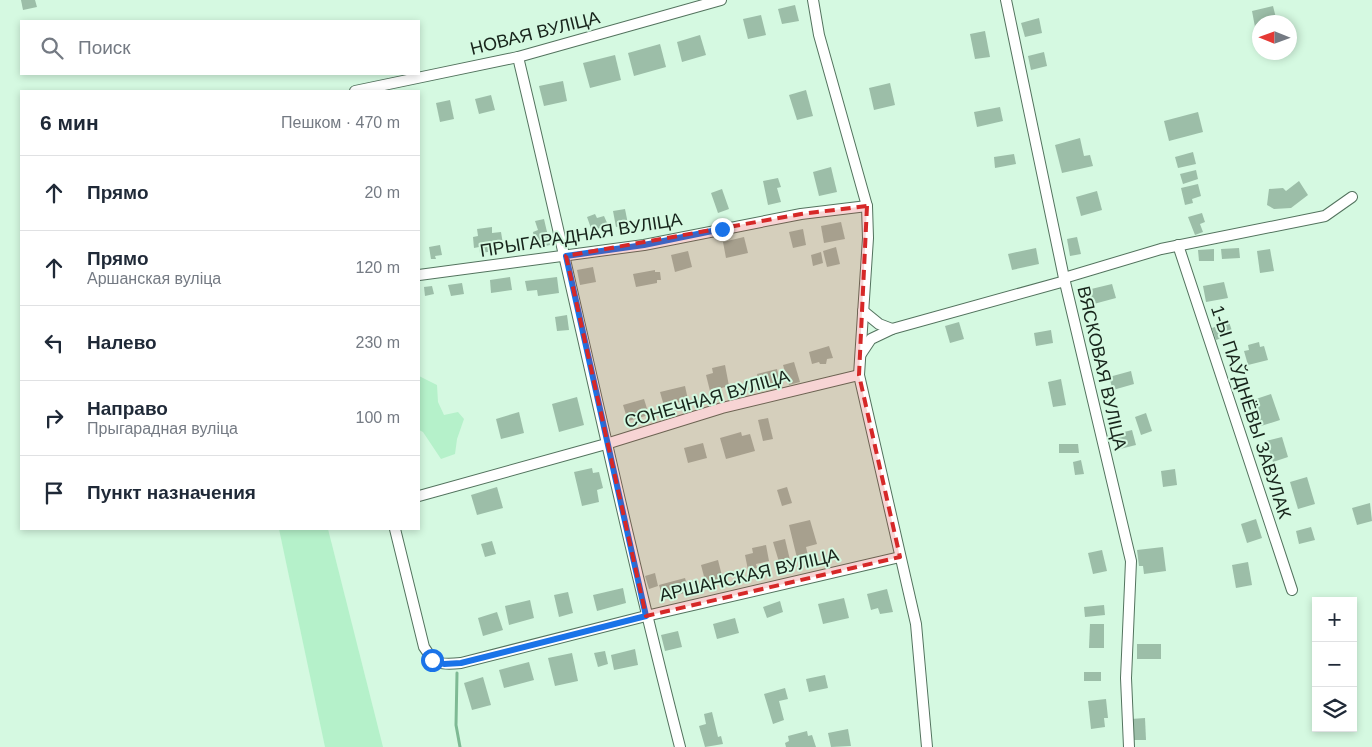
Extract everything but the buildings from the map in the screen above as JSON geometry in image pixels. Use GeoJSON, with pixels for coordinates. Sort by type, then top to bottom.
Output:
{"type":"FeatureCollection","features":[{"type":"Feature","properties":{"kind":"street","name":"НОВАЯ ВУЛІЦА"},"geometry":{"type":"LineString","coordinates":[[360,90],[518,57],[721,0]]}},
{"type":"Feature","properties":{"kind":"street"},"geometry":{"type":"LineString","coordinates":[[813,0],[818,35],[867,206],[868,238],[859,375],[916,624],[927,747]]}},
{"type":"Feature","properties":{"kind":"street","name":"ВЯСКОВАЯ ВУЛІЦА"},"geometry":{"type":"LineString","coordinates":[[1006,0],[1065,280],[1131,561],[1126,678],[1129,747]]}},
{"type":"Feature","properties":{"kind":"street"},"geometry":{"type":"LineString","coordinates":[[518,57],[566,256],[606,444],[646,616],[680,747]]}},
{"type":"Feature","properties":{"kind":"street"},"geometry":{"type":"LineString","coordinates":[[859,361],[867,343],[892,329],[1065,280],[1178,245],[1325,216],[1352,197]]}},
{"type":"Feature","properties":{"kind":"street","name":"ПРЫГАРАДНАЯ ВУЛІЦА"},"geometry":{"type":"LineString","coordinates":[[420,275],[644,245],[801,214],[867,206]]}},
{"type":"Feature","properties":{"kind":"street","name":"1-Ы ПАЎДНЁВЫ ЗАВУЛАК"},"geometry":{"type":"LineString","coordinates":[[1178,245],[1292,590]]}},
{"type":"Feature","properties":{"kind":"street"},"geometry":{"type":"LineString","coordinates":[[863,311],[879,324],[892,329]]}},
{"type":"Feature","properties":{"kind":"street","name":"СОНЕЧНАЯ ВУЛІЦА"},"geometry":{"type":"LineString","coordinates":[[420,496],[606,444],[722,408],[859,375]]}},
{"type":"Feature","properties":{"kind":"street","name":"АРШАНСКАЯ ВУЛІЦА"},"geometry":{"type":"LineString","coordinates":[[395,530],[424,647],[432,660],[444,664],[461,663],[646,616],[900,557]]}},
{"type":"Feature","properties":{"kind":"highlighted area"},"geometry":{"type":"Polygon","coordinates":[[[867,206],[859,375],[900,557],[646,616],[566,256],[801,214],[867,206]]]}},
{"type":"Feature","properties":{"kind":"green space"},"geometry":{"type":"Polygon","coordinates":[[[420,376],[437,385],[438,402],[444,415],[458,412],[464,419],[457,439],[455,454],[441,459],[423,432],[420,430],[420,376]]]}},
{"type":"Feature","properties":{"kind":"green space"},"geometry":{"type":"Polygon","coordinates":[[[279,530],[328,530],[383,747],[325,747],[279,530]]]}},
{"type":"Feature","properties":{"kind":"waterway"},"geometry":{"type":"LineString","coordinates":[[457,673],[456,725],[460,747]]}},
{"type":"Feature","properties":{"kind":"route"},"geometry":{"type":"LineString","coordinates":[[432,660],[444,664],[461,663],[646,616],[606,444],[566,256],[644,245],[722,229]]}}]}
